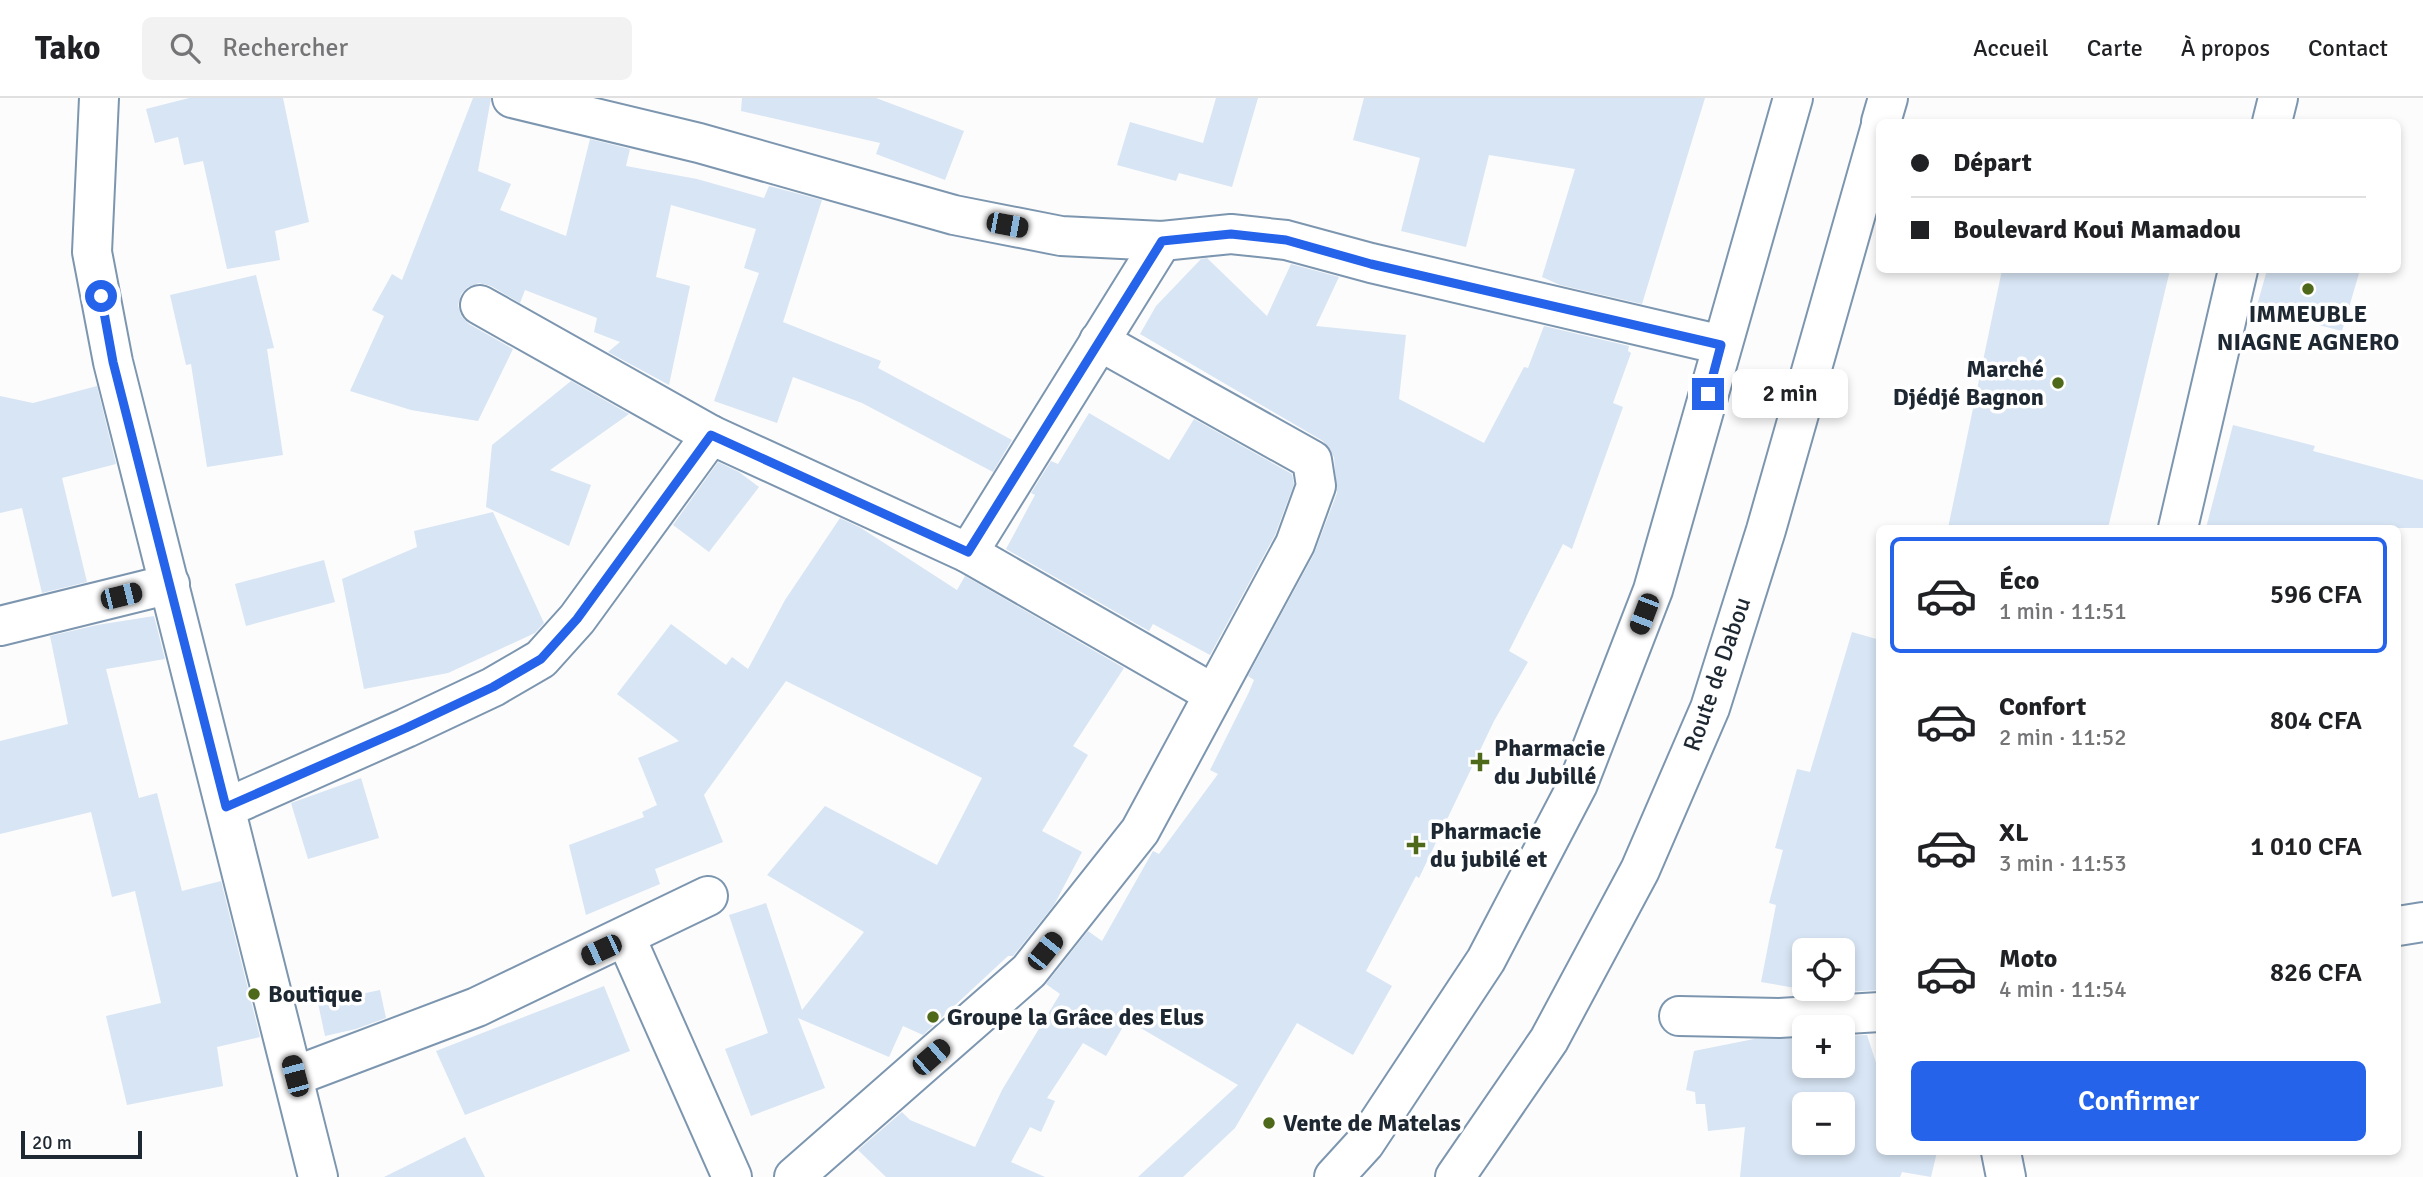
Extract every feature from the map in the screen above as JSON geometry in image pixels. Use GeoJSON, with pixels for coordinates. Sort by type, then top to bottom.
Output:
{"type":"FeatureCollection","features":[{"type":"Feature","properties":{"kind":"street"},"geometry":{"type":"LineString","coordinates":[[99,98],[92,252],[113,362],[295,1076],[318,1177]]}},
{"type":"Feature","properties":{"kind":"street"},"geometry":{"type":"LineString","coordinates":[[512,98],[699,143],[954,215],[1061,236],[1162,241],[1231,234],[1286,240],[1371,264],[1721,345]]}},
{"type":"Feature","properties":{"kind":"street"},"geometry":{"type":"LineString","coordinates":[[1334,1177],[1365,1143],[1486,960],[1578,784],[1653,590],[1793,98]]}},
{"type":"Feature","properties":{"kind":"street"},"geometry":{"type":"LineString","coordinates":[[1882,119],[1888,98]]}},
{"type":"Feature","properties":{"kind":"street"},"geometry":{"type":"LineString","coordinates":[[2273,119],[2278,98]]}},
{"type":"Feature","properties":{"kind":"street","name":"Route de Dabou"},"geometry":{"type":"LineString","coordinates":[[1455,1177],[1549,1040],[1640,870],[1710,708],[1766,530],[1876,143]]}},
{"type":"Feature","properties":{"kind":"street"},"geometry":{"type":"LineString","coordinates":[[968,552],[1162,241]]}},
{"type":"Feature","properties":{"kind":"street"},"geometry":{"type":"LineString","coordinates":[[2179,525],[2237,273]]}},
{"type":"Feature","properties":{"kind":"street"},"geometry":{"type":"LineString","coordinates":[[480,304],[711,435],[968,552],[1212,693]]}},
{"type":"Feature","properties":{"kind":"street"},"geometry":{"type":"LineString","coordinates":[[793,1177],[1029,971],[1140,831],[1212,693],[1295,544],[1316,486],[1312,460],[1099,341]]}},
{"type":"Feature","properties":{"kind":"street"},"geometry":{"type":"LineString","coordinates":[[226,807],[406,728],[493,687],[541,659],[577,619],[711,435]]}},
{"type":"Feature","properties":{"kind":"street"},"geometry":{"type":"LineString","coordinates":[[0,626],[170,584]]}},
{"type":"Feature","properties":{"kind":"street"},"geometry":{"type":"LineString","coordinates":[[295,1076],[477,1007],[626,938],[708,896]]}},
{"type":"Feature","properties":{"kind":"street"},"geometry":{"type":"LineString","coordinates":[[2401,926],[2423,922]]}},
{"type":"Feature","properties":{"kind":"street"},"geometry":{"type":"LineString","coordinates":[[626,938],[732,1177]]}},
{"type":"Feature","properties":{"kind":"street"},"geometry":{"type":"LineString","coordinates":[[1679,1016],[1779,1018],[1876,1012]]}},
{"type":"Feature","properties":{"kind":"street"},"geometry":{"type":"LineString","coordinates":[[2002,1155],[2006,1177]]}},
{"type":"Feature","properties":{"kind":"building"},"geometry":{"type":"Polygon","coordinates":[[[189,98],[283,98],[309,222],[275,231],[280,260],[227,269],[203,161],[184,165],[178,137],[155,143],[146,109],[189,98]]]}},
{"type":"Feature","properties":{"kind":"building"},"geometry":{"type":"Polygon","coordinates":[[[473,98],[491,98],[478,171],[511,184],[500,210],[566,236],[590,139],[630,149],[626,166],[697,179],[764,198],[769,186],[822,200],[783,322],[881,361],[878,368],[1012,440],[993,472],[862,403],[793,377],[777,423],[714,401],[759,273],[744,268],[756,229],[671,205],[656,277],[690,286],[669,385],[608,352],[620,342],[594,332],[597,318],[525,290],[520,303],[491,286],[479,283],[468,287],[461,294],[458,305],[461,316],[469,324],[513,349],[478,421],[411,410],[350,391],[384,316],[372,310],[392,274],[402,280],[473,98]]]}},
{"type":"Feature","properties":{"kind":"building"},"geometry":{"type":"Polygon","coordinates":[[[742,98],[876,98],[964,131],[945,180],[876,154],[880,143],[741,111],[742,98]]]}},
{"type":"Feature","properties":{"kind":"building"},"geometry":{"type":"Polygon","coordinates":[[[1216,98],[1258,98],[1232,187],[1179,173],[1176,181],[1117,165],[1130,122],[1203,143],[1216,98]]]}},
{"type":"Feature","properties":{"kind":"building"},"geometry":{"type":"Polygon","coordinates":[[[1364,98],[1705,98],[1642,304],[1560,285],[1542,277],[1575,169],[1489,155],[1466,247],[1401,231],[1420,158],[1353,140],[1364,98]]]}},
{"type":"Feature","properties":{"kind":"building"},"geometry":{"type":"Polygon","coordinates":[[[1207,258],[1267,316],[1291,264],[1339,277],[1316,326],[1406,335],[1399,399],[1484,443],[1524,367],[1528,368],[1544,326],[1629,346],[1628,351],[1631,353],[1613,403],[1623,407],[1572,549],[1563,544],[1509,651],[1528,662],[1494,721],[1419,878],[1416,876],[1366,971],[1392,986],[1353,1055],[1297,1023],[1235,1128],[1183,1177],[1138,1177],[1238,1085],[1127,1020],[1106,1056],[1083,1043],[1047,1098],[1055,1101],[1041,1132],[1030,1127],[1011,1162],[1045,1177],[886,1177],[858,1150],[902,1112],[910,1120],[975,1147],[1002,1090],[1060,994],[1046,984],[1088,931],[1102,941],[1153,851],[1159,854],[1218,774],[1210,770],[1254,680],[1248,676],[1314,554],[1337,493],[1334,457],[1323,441],[1140,334],[1156,306],[1201,259],[1207,258]]]}},
{"type":"Feature","properties":{"kind":"building"},"geometry":{"type":"Polygon","coordinates":[[[2001,273],[2169,273],[2109,525],[1949,525],[2001,273]]]}},
{"type":"Feature","properties":{"kind":"building","name":"IMMEUBLE NIAGNE AGNERO"},"geometry":{"type":"Polygon","coordinates":[[[2266,273],[2359,273],[2342,331],[2256,309],[2266,273]]]}},
{"type":"Feature","properties":{"kind":"building"},"geometry":{"type":"Polygon","coordinates":[[[256,275],[274,348],[267,349],[283,455],[207,467],[191,364],[186,365],[170,295],[256,275]]]}},
{"type":"Feature","properties":{"kind":"building"},"geometry":{"type":"Polygon","coordinates":[[[571,381],[629,414],[550,470],[591,485],[569,546],[486,507],[492,445],[571,381]]]}},
{"type":"Feature","properties":{"kind":"building"},"geometry":{"type":"Polygon","coordinates":[[[97,386],[116,464],[62,478],[87,582],[42,593],[22,508],[0,513],[0,396],[33,403],[97,386]]]}},
{"type":"Feature","properties":{"kind":"building"},"geometry":{"type":"Polygon","coordinates":[[[1089,413],[1169,460],[1194,419],[1292,474],[1294,484],[1275,535],[1210,655],[1153,624],[1149,631],[1006,549],[1035,495],[1031,493],[1051,461],[1058,464],[1089,413]]]}},
{"type":"Feature","properties":{"kind":"building"},"geometry":{"type":"Polygon","coordinates":[[[2233,425],[2315,446],[2313,451],[2423,480],[2423,528],[2401,528],[2401,525],[2207,525],[2233,425]]]}},
{"type":"Feature","properties":{"kind":"building"},"geometry":{"type":"Polygon","coordinates":[[[718,462],[739,472],[759,487],[709,552],[673,525],[718,462]]]}},
{"type":"Feature","properties":{"kind":"building"},"geometry":{"type":"Polygon","coordinates":[[[493,512],[544,623],[535,633],[448,673],[364,689],[342,579],[417,547],[414,531],[493,512]]]}},
{"type":"Feature","properties":{"kind":"building"},"geometry":{"type":"Polygon","coordinates":[[[840,518],[861,528],[957,590],[965,576],[1124,668],[1073,746],[1088,755],[1042,831],[1082,852],[1054,905],[1013,956],[1008,956],[923,1035],[903,1026],[889,1057],[798,1018],[825,1088],[751,1116],[725,1049],[768,1033],[729,915],[766,903],[802,1010],[864,932],[767,875],[825,806],[937,865],[982,778],[786,681],[704,795],[723,842],[655,869],[660,884],[586,915],[569,845],[644,817],[642,812],[657,805],[638,758],[679,741],[617,694],[671,624],[726,665],[732,657],[748,669],[785,600],[840,518]]]}},
{"type":"Feature","properties":{"kind":"building"},"geometry":{"type":"Polygon","coordinates":[[[324,560],[335,602],[246,626],[235,584],[324,560]]]}},
{"type":"Feature","properties":{"kind":"building"},"geometry":{"type":"Polygon","coordinates":[[[154,616],[165,659],[106,669],[139,798],[157,793],[182,891],[221,881],[260,1037],[217,1047],[223,1086],[127,1105],[106,1016],[161,1003],[135,891],[112,897],[91,812],[0,834],[0,741],[68,724],[50,636],[154,616]]]}},
{"type":"Feature","properties":{"kind":"building"},"geometry":{"type":"Polygon","coordinates":[[[1852,632],[1876,639],[1876,990],[1855,991],[1855,938],[1792,938],[1792,987],[1761,982],[1776,905],[1769,903],[1783,850],[1775,848],[1797,769],[1810,772],[1852,632]]]}},
{"type":"Feature","properties":{"kind":"building"},"geometry":{"type":"Polygon","coordinates":[[[361,778],[379,838],[308,859],[291,803],[361,778]]]}},
{"type":"Feature","properties":{"kind":"building"},"geometry":{"type":"Polygon","coordinates":[[[604,986],[630,1051],[465,1115],[436,1051],[604,986]]]}},
{"type":"Feature","properties":{"kind":"building"},"geometry":{"type":"Polygon","coordinates":[[[380,990],[386,1018],[325,1036],[318,1003],[380,990]]]}},
{"type":"Feature","properties":{"kind":"building"},"geometry":{"type":"Polygon","coordinates":[[[1867,1035],[1876,1063],[1876,1155],[1936,1155],[1931,1177],[1902,1172],[1900,1177],[1740,1177],[1745,1127],[1708,1131],[1705,1104],[1696,1104],[1695,1092],[1686,1090],[1694,1051],[1754,1039],[1792,1038],[1792,1078],[1855,1078],[1855,1036],[1867,1035]]]}},
{"type":"Feature","properties":{"kind":"building"},"geometry":{"type":"Polygon","coordinates":[[[465,1137],[485,1177],[384,1177],[465,1137]]]}},
{"type":"Feature","properties":{"kind":"place","name":"IMMEUBLE NIAGNE AGNERO"},"geometry":{"type":"Point","coordinates":[2308,289]}},
{"type":"Feature","properties":{"kind":"place","name":"Marché Djédjé Bagnon"},"geometry":{"type":"Point","coordinates":[2058,383]}},
{"type":"Feature","properties":{"kind":"place","name":"Pharmacie du Jubillé"},"geometry":{"type":"Point","coordinates":[1480,762]}},
{"type":"Feature","properties":{"kind":"place","name":"Pharmacie du jubilé et"},"geometry":{"type":"Point","coordinates":[1416,845]}},
{"type":"Feature","properties":{"kind":"place","name":"Boutique"},"geometry":{"type":"Point","coordinates":[254,994]}},
{"type":"Feature","properties":{"kind":"place","name":"Groupe la Grâce des Elus"},"geometry":{"type":"Point","coordinates":[933,1017]}},
{"type":"Feature","properties":{"kind":"place","name":"Vente de Matelas"},"geometry":{"type":"Point","coordinates":[1269,1123]}},
{"type":"Feature","properties":{"kind":"route"},"geometry":{"type":"LineString","coordinates":[[101,296],[113,362],[226,807],[406,728],[493,687],[541,659],[577,619],[711,435],[968,552],[1162,241],[1231,234],[1286,240],[1371,264],[1721,345],[1708,394]]}}]}
